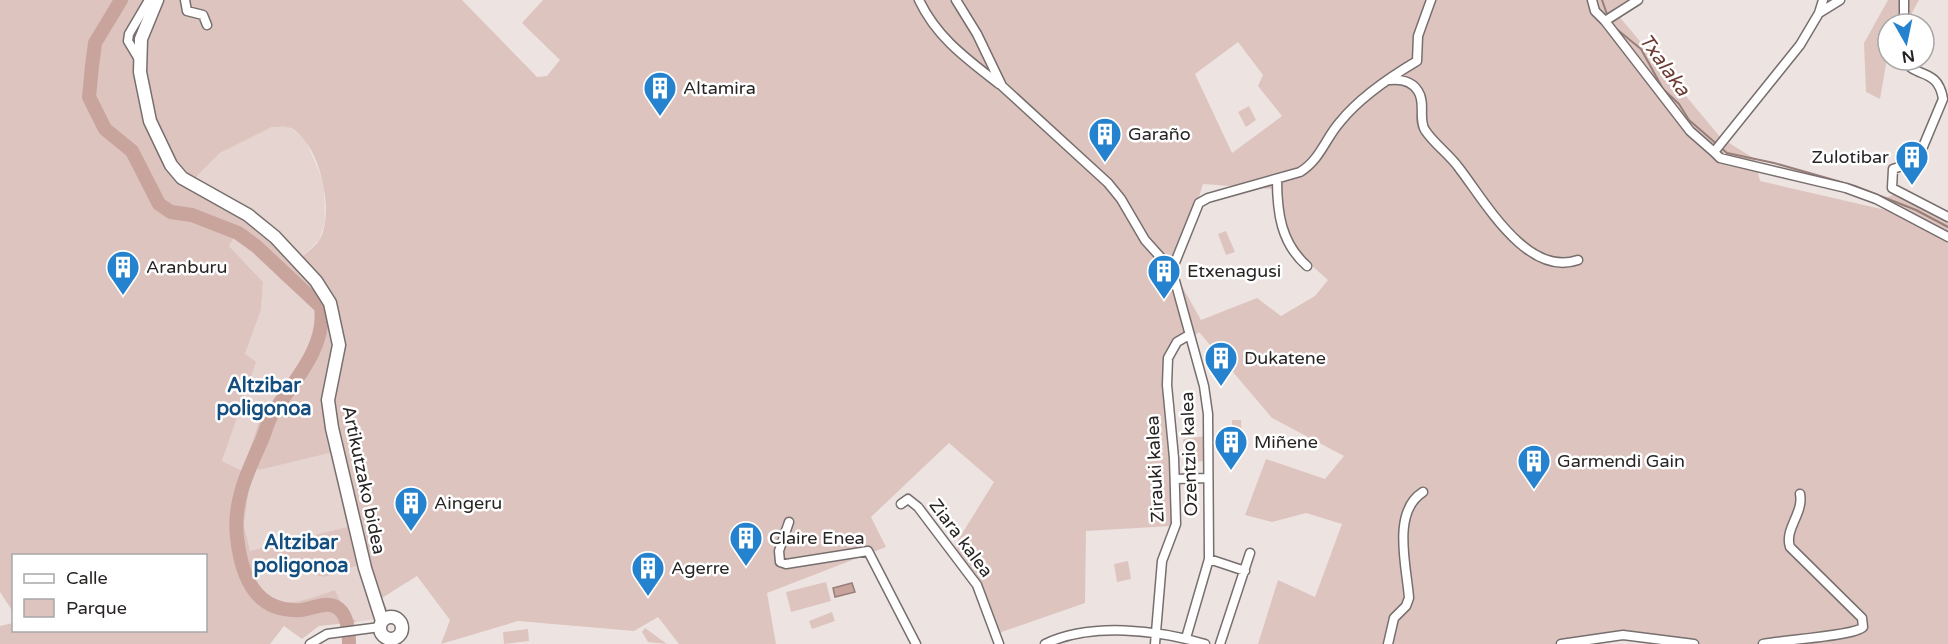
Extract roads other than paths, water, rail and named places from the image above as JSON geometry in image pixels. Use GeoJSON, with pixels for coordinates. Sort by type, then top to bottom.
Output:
{"type":"FeatureCollection","features":[{"type":"Feature","properties":{"kind":"street"},"geometry":{"type":"LineString","coordinates":[[140,61],[128,41],[129,34],[149,0]]}},
{"type":"Feature","properties":{"kind":"street","name":"Artikutzako bidea"},"geometry":{"type":"LineString","coordinates":[[157,0],[141,39],[142,95],[150,122],[171,165],[182,178],[248,215],[268,231],[316,281],[330,303],[339,345],[328,400],[332,428],[365,568],[383,632]]}},
{"type":"Feature","properties":{"kind":"street"},"geometry":{"type":"LineString","coordinates":[[185,0],[187,11],[203,15],[207,25]]}},
{"type":"Feature","properties":{"kind":"street"},"geometry":{"type":"LineString","coordinates":[[919,0],[927,18],[947,43],[1002,86],[1108,183],[1121,199],[1145,240],[1172,270],[1199,203],[1208,198],[1300,172],[1312,165],[1342,118],[1389,80],[1417,61],[1418,36],[1431,0]]}},
{"type":"Feature","properties":{"kind":"street"},"geometry":{"type":"LineString","coordinates":[[956,0],[977,34],[1002,86]]}},
{"type":"Feature","properties":{"kind":"street"},"geometry":{"type":"LineString","coordinates":[[1592,0],[1595,11],[1609,19],[1690,131],[1717,148],[1720,158],[1846,188],[1876,199],[1948,237]]}},
{"type":"Feature","properties":{"kind":"street"},"geometry":{"type":"LineString","coordinates":[[1609,19],[1638,0]]}},
{"type":"Feature","properties":{"kind":"street"},"geometry":{"type":"LineString","coordinates":[[1717,148],[1742,121],[1766,85],[1800,45],[1819,13],[1823,0]]}},
{"type":"Feature","properties":{"kind":"street"},"geometry":{"type":"LineString","coordinates":[[1819,13],[1840,0]]}},
{"type":"Feature","properties":{"kind":"street"},"geometry":{"type":"LineString","coordinates":[[1922,72],[1931,75],[1942,90],[1943,99],[1917,161],[1893,169],[1892,188],[1948,217]]}},
{"type":"Feature","properties":{"kind":"street"},"geometry":{"type":"LineString","coordinates":[[1389,80],[1406,81],[1418,90],[1422,100],[1424,129],[1458,165],[1498,223],[1529,249],[1545,258],[1558,262],[1578,260]]}},
{"type":"Feature","properties":{"kind":"street"},"geometry":{"type":"LineString","coordinates":[[1277,179],[1282,227],[1293,253],[1307,266]]}},
{"type":"Feature","properties":{"kind":"street","name":"Ozentzio kalea"},"geometry":{"type":"LineString","coordinates":[[1172,270],[1207,401],[1209,559],[1186,638]]}},
{"type":"Feature","properties":{"kind":"street","name":"Zirauki kalea"},"geometry":{"type":"LineString","coordinates":[[1155,644],[1162,561],[1176,524],[1176,479],[1167,396],[1168,358],[1177,342],[1190,335]]}},
{"type":"Feature","properties":{"kind":"street"},"geometry":{"type":"LineString","coordinates":[[1176,479],[1208,478]]}},
{"type":"Feature","properties":{"kind":"street"},"geometry":{"type":"LineString","coordinates":[[1388,644],[1394,618],[1406,606],[1409,598],[1403,544],[1407,511],[1412,501],[1423,492]]}},
{"type":"Feature","properties":{"kind":"street"},"geometry":{"type":"LineString","coordinates":[[1763,644],[1795,638],[1849,634],[1863,627],[1864,622],[1853,609],[1790,547],[1789,535],[1802,504],[1800,494]]}},
{"type":"Feature","properties":{"kind":"street","name":"Ziara kalea"},"geometry":{"type":"LineString","coordinates":[[901,504],[908,499],[918,507],[977,585],[999,644]]}},
{"type":"Feature","properties":{"kind":"street"},"geometry":{"type":"LineString","coordinates":[[789,522],[779,551],[780,561],[786,564],[868,551],[916,644]]}},
{"type":"Feature","properties":{"kind":"street"},"geometry":{"type":"LineString","coordinates":[[1220,644],[1250,554]]}},
{"type":"Feature","properties":{"kind":"street"},"geometry":{"type":"LineString","coordinates":[[1209,559],[1245,571]]}},
{"type":"Feature","properties":{"kind":"street"},"geometry":{"type":"LineString","coordinates":[[310,644],[318,637],[361,628],[383,632]]}},
{"type":"Feature","properties":{"kind":"street"},"geometry":{"type":"LineString","coordinates":[[1045,644],[1113,630],[1156,633],[1186,638],[1204,644]]}},
{"type":"Feature","properties":{"kind":"street"},"geometry":{"type":"LineString","coordinates":[[1561,644],[1623,635],[1694,644]]}},
{"type":"Feature","properties":{"kind":"waterway"},"geometry":{"type":"LineString","coordinates":[[121,0],[95,43],[92,66],[89,97],[105,129],[132,151],[159,204],[171,212],[192,215],[238,233],[256,246],[321,307],[319,337],[313,351],[298,378],[271,416],[246,476],[237,512],[237,537],[247,578],[262,598],[272,605],[285,609],[301,610],[327,605],[336,607],[345,618],[349,644]]}},
{"type":"Feature","properties":{"kind":"waterway","name":"Txalaka"},"geometry":{"type":"LineString","coordinates":[[1602,0],[1608,17]]}},
{"type":"Feature","properties":{"kind":"waterway","name":"Txalaka"},"geometry":{"type":"LineString","coordinates":[[1614,27],[1641,49],[1663,89],[1679,104],[1689,120],[1727,153],[1774,163],[1855,186],[1916,210],[1948,227]]}},
{"type":"Feature","properties":{"kind":"place","name":"Altamira"},"geometry":{"type":"Point","coordinates":[660,117]}},
{"type":"Feature","properties":{"kind":"place","name":"Garaño"},"geometry":{"type":"Point","coordinates":[1105,163]}},
{"type":"Feature","properties":{"kind":"place","name":"Zulotibar"},"geometry":{"type":"Point","coordinates":[1912,186]}},
{"type":"Feature","properties":{"kind":"place","name":"Aranburu"},"geometry":{"type":"Point","coordinates":[123,296]}},
{"type":"Feature","properties":{"kind":"place","name":"Etxenagusi"},"geometry":{"type":"Point","coordinates":[1164,300]}},
{"type":"Feature","properties":{"kind":"place","name":"Dukatene"},"geometry":{"type":"Point","coordinates":[1221,387]}},
{"type":"Feature","properties":{"kind":"place","name":"Miñene"},"geometry":{"type":"Point","coordinates":[1231,471]}},
{"type":"Feature","properties":{"kind":"place","name":"Garmendi Gain"},"geometry":{"type":"Point","coordinates":[1534,490]}},
{"type":"Feature","properties":{"kind":"place","name":"Aingeru"},"geometry":{"type":"Point","coordinates":[411,532]}},
{"type":"Feature","properties":{"kind":"place","name":"Claire Enea"},"geometry":{"type":"Point","coordinates":[746,567]}},
{"type":"Feature","properties":{"kind":"place","name":"Agerre"},"geometry":{"type":"Point","coordinates":[648,597]}},
{"type":"Feature","properties":{"kind":"district","name":"Altzibar poligonoa"},"geometry":{"type":"Point","coordinates":[264,398]}},
{"type":"Feature","properties":{"kind":"district","name":"Altzibar poligonoa"},"geometry":{"type":"Point","coordinates":[301,554]}}]}
